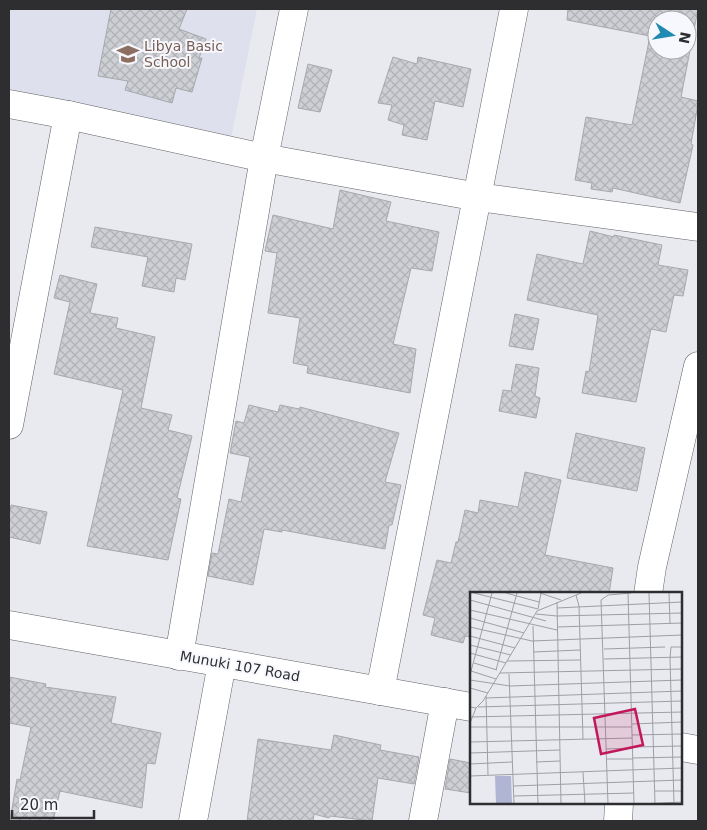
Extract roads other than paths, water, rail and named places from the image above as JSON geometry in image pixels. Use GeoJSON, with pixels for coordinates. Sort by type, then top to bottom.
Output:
{"type":"FeatureCollection","features":[{"type":"Feature","properties":{"kind":"street"},"geometry":{"type":"LineString","coordinates":[[178,656],[264,158],[294,9]]}},
{"type":"Feature","properties":{"kind":"street"},"geometry":{"type":"LineString","coordinates":[[380,691],[514,9]]}},
{"type":"Feature","properties":{"kind":"street"},"geometry":{"type":"LineString","coordinates":[[9,104],[264,158],[478,197],[698,227]]}},
{"type":"Feature","properties":{"kind":"street"},"geometry":{"type":"LineString","coordinates":[[9,425],[68,115]]}},
{"type":"Feature","properties":{"kind":"street"},"geometry":{"type":"LineString","coordinates":[[648,592],[652,567],[698,366]]}},
{"type":"Feature","properties":{"kind":"street","name":"Munuki 107 Road"},"geometry":{"type":"LineString","coordinates":[[9,625],[458,704]]}},
{"type":"Feature","properties":{"kind":"street"},"geometry":{"type":"LineString","coordinates":[[193,821],[222,663]]}},
{"type":"Feature","properties":{"kind":"street"},"geometry":{"type":"LineString","coordinates":[[423,821],[458,704]]}},
{"type":"Feature","properties":{"kind":"street"},"geometry":{"type":"LineString","coordinates":[[682,746],[698,750]]}},
{"type":"Feature","properties":{"kind":"street"},"geometry":{"type":"LineString","coordinates":[[618,821],[620,805]]}},
{"type":"Feature","properties":{"kind":"place","name":"Libya Basic School"},"geometry":{"type":"Point","coordinates":[128,54]}}]}
